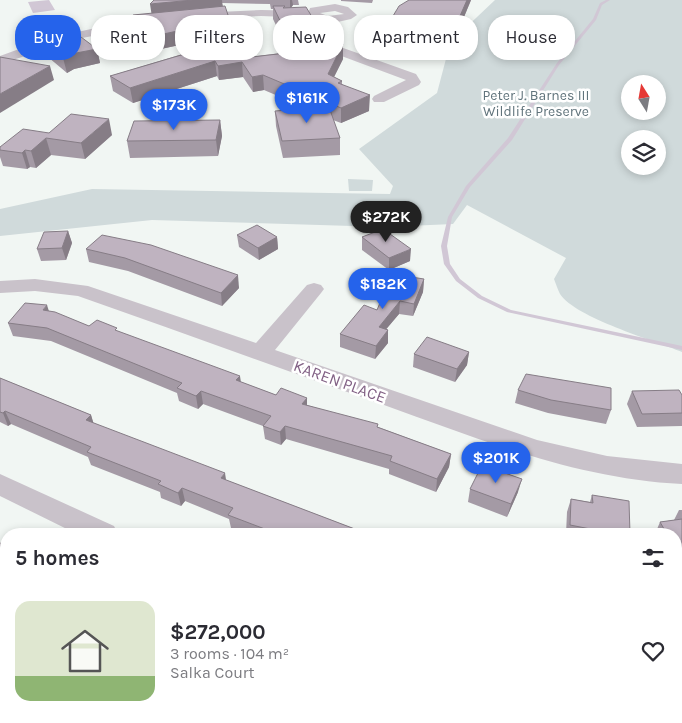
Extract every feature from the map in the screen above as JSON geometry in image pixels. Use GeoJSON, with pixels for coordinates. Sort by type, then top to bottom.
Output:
{"type":"FeatureCollection","features":[{"type":"Feature","properties":{"kind":"street"},"geometry":{"type":"LineString","coordinates":[[181,15],[315,12]]}},
{"type":"Feature","properties":{"kind":"street"},"geometry":{"type":"LineString","coordinates":[[0,53],[78,29],[135,18],[175,15]]}},
{"type":"Feature","properties":{"kind":"street"},"geometry":{"type":"LineString","coordinates":[[0,60],[50,42],[138,22],[175,16]]}},
{"type":"Feature","properties":{"kind":"street"},"geometry":{"type":"LineString","coordinates":[[344,52],[411,77],[414,82],[379,99]]}},
{"type":"Feature","properties":{"kind":"street","name":"KAREN PLACE"},"geometry":{"type":"LineString","coordinates":[[0,287],[35,285],[81,290],[534,449],[573,460],[612,467],[682,474]]}},
{"type":"Feature","properties":{"kind":"street"},"geometry":{"type":"LineString","coordinates":[[261,352],[314,289]]}},
{"type":"Feature","properties":{"kind":"street"},"geometry":{"type":"LineString","coordinates":[[0,484],[92,528]]}},
{"type":"Feature","properties":{"kind":"green space","name":"Peter J. Barnes III Wildlife Preserve"},"geometry":{"type":"Polygon","coordinates":[[[495,0],[682,0],[682,352],[616,328],[582,312],[560,294],[554,279],[566,258],[467,205],[453,224],[385,227],[152,220],[0,236],[0,209],[92,189],[390,194],[393,186],[359,149],[437,93],[446,60],[478,60],[478,16],[495,0]]]}},
{"type":"Feature","properties":{"kind":"green space"},"geometry":{"type":"Polygon","coordinates":[[[348,179],[373,180],[372,191],[349,191],[348,179]]]}},
{"type":"Feature","properties":{"kind":"shaded area"},"geometry":{"type":"Polygon","coordinates":[[[49,0],[55,10],[33,13],[28,2],[49,0]]]}},
{"type":"Feature","properties":{"kind":"building"},"geometry":{"type":"Polygon","coordinates":[[[154,0],[193,0],[150,4],[154,0]]]}},
{"type":"Feature","properties":{"kind":"building"},"geometry":{"type":"Polygon","coordinates":[[[409,0],[467,0],[460,15],[394,15],[399,6],[409,0]]]}},
{"type":"Feature","properties":{"kind":"building"},"geometry":{"type":"Polygon","coordinates":[[[225,6],[228,15],[175,15],[175,32],[165,34],[165,15],[133,15],[225,6]]]}},
{"type":"Feature","properties":{"kind":"building"},"geometry":{"type":"Polygon","coordinates":[[[273,6],[285,6],[283,8],[306,7],[311,15],[277,15],[273,6]]]}},
{"type":"Feature","properties":{"kind":"building"},"geometry":{"type":"Polygon","coordinates":[[[81,37],[91,44],[91,50],[81,52],[81,37]]]}},
{"type":"Feature","properties":{"kind":"building"},"geometry":{"type":"Polygon","coordinates":[[[273,55],[273,60],[335,60],[328,74],[342,81],[338,83],[370,95],[341,108],[263,75],[252,77],[242,62],[218,66],[215,61],[130,88],[110,76],[175,57],[175,60],[263,60],[263,56],[273,55]]]}},
{"type":"Feature","properties":{"kind":"building"},"geometry":{"type":"Polygon","coordinates":[[[0,57],[50,66],[0,94],[0,57]]]}},
{"type":"Feature","properties":{"kind":"building"},"geometry":{"type":"Polygon","coordinates":[[[329,107],[340,138],[282,141],[275,111],[329,107]]]}},
{"type":"Feature","properties":{"kind":"building"},"geometry":{"type":"Polygon","coordinates":[[[71,114],[109,119],[81,143],[46,138],[31,151],[25,150],[22,153],[0,150],[0,147],[23,129],[49,133],[71,114]]]}},
{"type":"Feature","properties":{"kind":"building"},"geometry":{"type":"Polygon","coordinates":[[[220,120],[216,140],[127,141],[134,121],[220,120]]]}},
{"type":"Feature","properties":{"kind":"building"},"geometry":{"type":"Polygon","coordinates":[[[257,225],[277,237],[258,248],[237,235],[257,225]]]}},
{"type":"Feature","properties":{"kind":"building"},"geometry":{"type":"Polygon","coordinates":[[[383,229],[411,249],[389,258],[362,237],[383,229]]]}},
{"type":"Feature","properties":{"kind":"building"},"geometry":{"type":"Polygon","coordinates":[[[68,231],[62,248],[37,249],[44,232],[68,231]]]}},
{"type":"Feature","properties":{"kind":"building"},"geometry":{"type":"Polygon","coordinates":[[[102,235],[151,245],[238,275],[221,293],[125,258],[86,249],[102,235]]]}},
{"type":"Feature","properties":{"kind":"building"},"geometry":{"type":"Polygon","coordinates":[[[392,274],[424,279],[414,304],[400,301],[379,327],[388,330],[376,346],[340,334],[364,305],[377,310],[392,274]]]}},
{"type":"Feature","properties":{"kind":"building"},"geometry":{"type":"Polygon","coordinates":[[[25,303],[47,305],[43,310],[55,312],[89,326],[97,320],[117,328],[115,330],[240,376],[236,380],[276,395],[281,388],[307,398],[302,404],[378,424],[377,427],[451,454],[437,479],[390,461],[392,456],[285,426],[280,432],[263,426],[271,416],[201,391],[196,396],[177,388],[182,383],[47,328],[8,323],[25,303]]]}},
{"type":"Feature","properties":{"kind":"building"},"geometry":{"type":"Polygon","coordinates":[[[427,337],[469,352],[457,369],[414,354],[427,337]]]}},
{"type":"Feature","properties":{"kind":"building"},"geometry":{"type":"Polygon","coordinates":[[[526,374],[611,388],[611,410],[551,400],[518,390],[526,374]]]}},
{"type":"Feature","properties":{"kind":"building"},"geometry":{"type":"Polygon","coordinates":[[[0,378],[91,415],[86,420],[225,473],[221,478],[352,528],[262,528],[228,515],[233,508],[182,488],[178,493],[158,484],[161,481],[87,452],[91,447],[5,411],[3,413],[0,412],[0,378]]]}},
{"type":"Feature","properties":{"kind":"building"},"geometry":{"type":"Polygon","coordinates":[[[679,390],[682,395],[682,413],[642,414],[632,391],[679,390]]]}},
{"type":"Feature","properties":{"kind":"building"},"geometry":{"type":"Polygon","coordinates":[[[482,465],[522,479],[511,504],[470,489],[482,465]]]}},
{"type":"Feature","properties":{"kind":"building"},"geometry":{"type":"Polygon","coordinates":[[[592,495],[629,501],[630,528],[585,528],[570,525],[571,499],[593,503],[592,495]]]}},
{"type":"Feature","properties":{"kind":"building"},"geometry":{"type":"Polygon","coordinates":[[[682,519],[682,528],[664,528],[660,522],[682,519]]]}},
{"type":"Feature","properties":{"kind":"waterway"},"geometry":{"type":"LineString","coordinates":[[608,0],[601,4],[595,19],[558,64],[510,139],[468,186],[450,217],[444,246],[447,264],[458,280],[480,297],[509,311],[682,348]]}}]}
